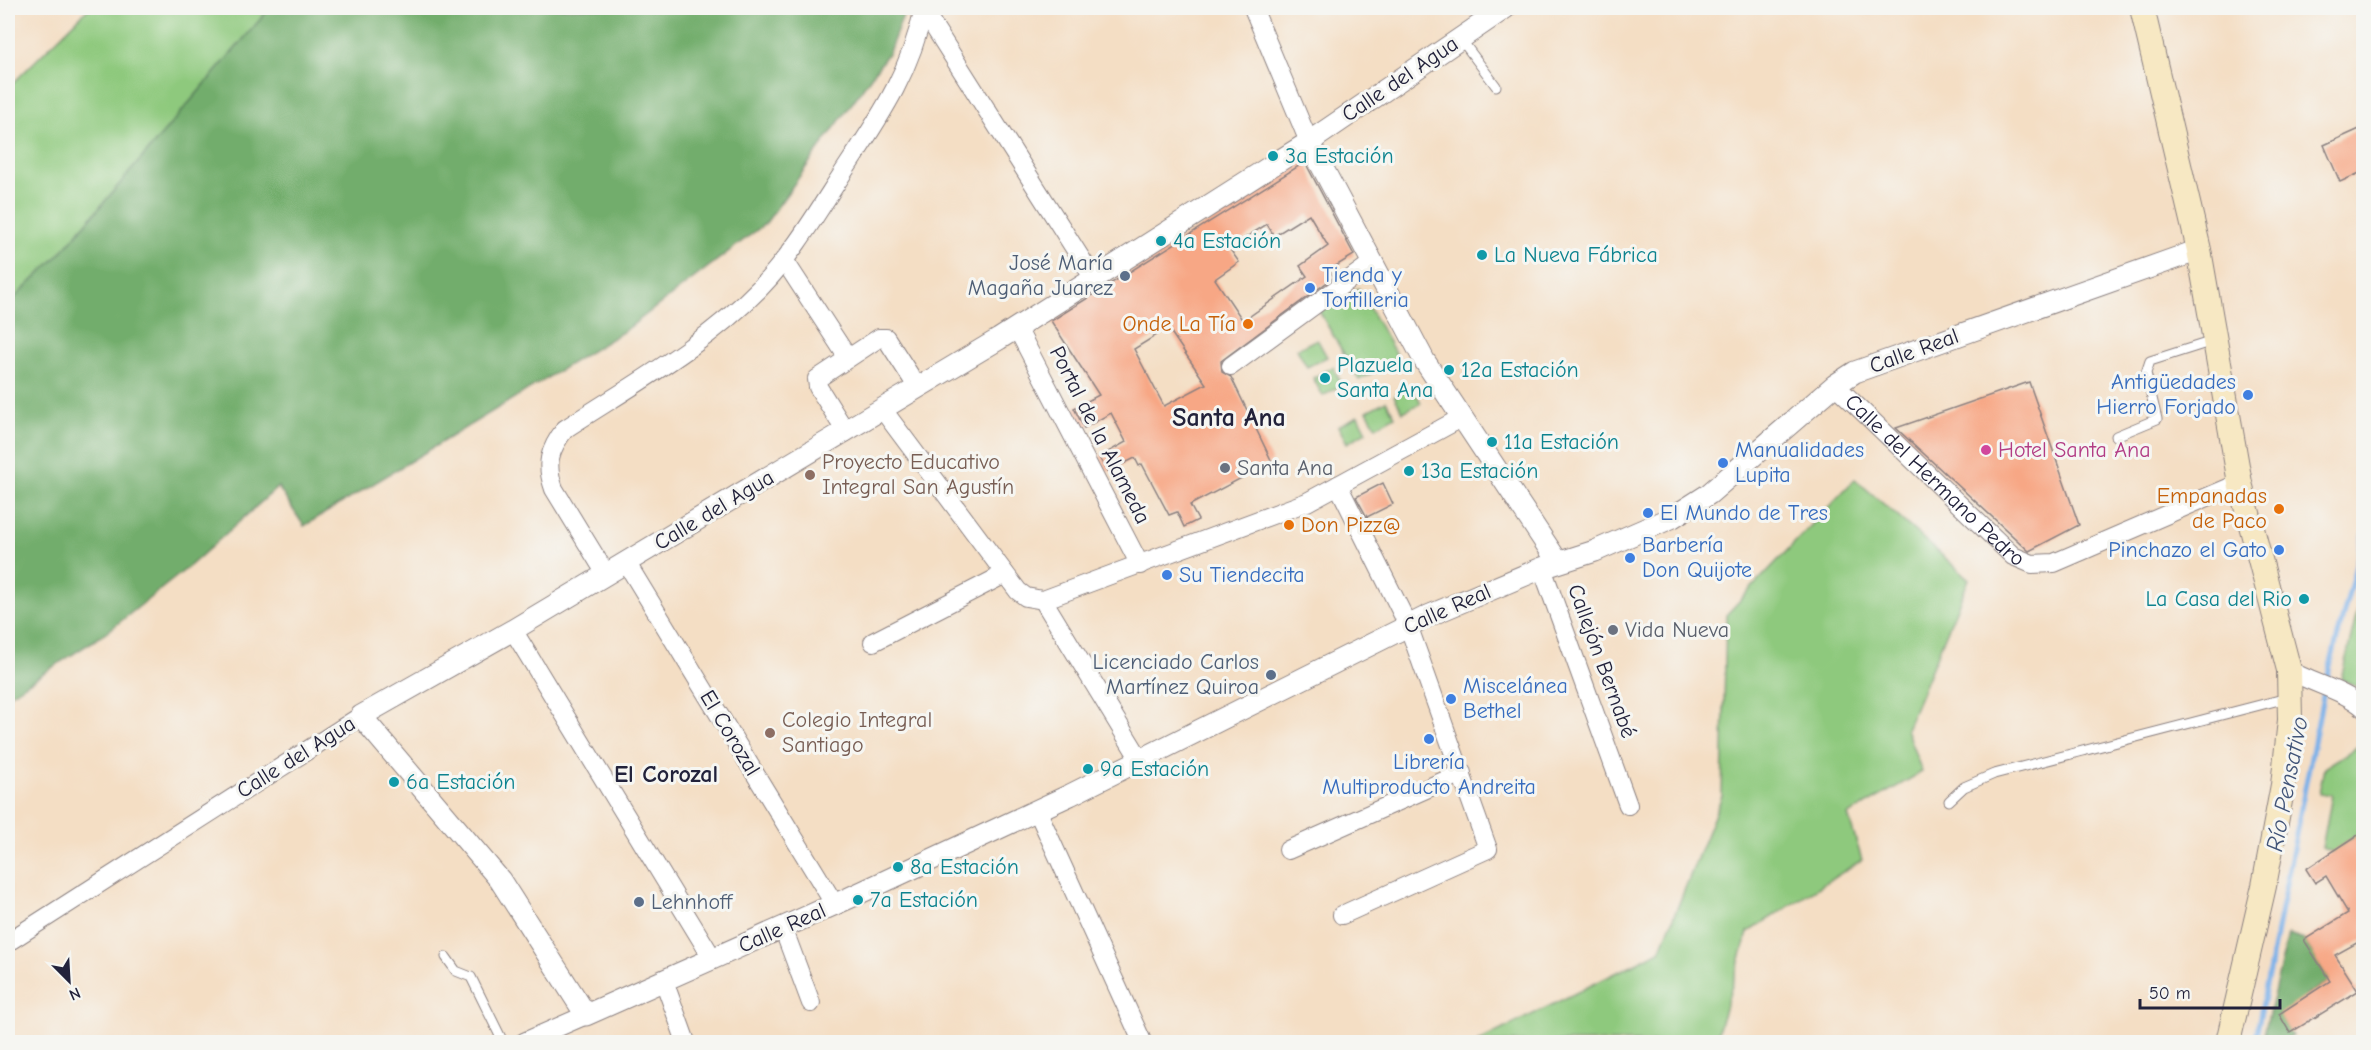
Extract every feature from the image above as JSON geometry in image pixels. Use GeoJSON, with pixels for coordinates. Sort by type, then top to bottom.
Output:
{"type":"FeatureCollection","features":[{"type":"Feature","properties":{"kind":"main road"},"geometry":{"type":"LineString","coordinates":[[2142,8],[2199,250],[2240,483],[2299,676],[2289,698],[2283,785],[2264,886],[2228,1042]]}},
{"type":"Feature","properties":{"kind":"street"},"geometry":{"type":"LineString","coordinates":[[1253,8],[1309,142],[1372,263],[1424,360],[1550,565]]}},
{"type":"Feature","properties":{"kind":"street","name":"Calle del Agua"},"geometry":{"type":"LineString","coordinates":[[12,938],[361,716],[513,630],[1017,328],[1309,142],[1505,8]]}},
{"type":"Feature","properties":{"kind":"street"},"geometry":{"type":"LineString","coordinates":[[606,574],[554,489],[548,460],[552,446],[565,429],[686,348],[732,314],[760,288],[784,260],[878,121],[901,82],[913,52],[924,9]]}},
{"type":"Feature","properties":{"kind":"street"},"geometry":{"type":"LineString","coordinates":[[924,9],[1094,279]]}},
{"type":"Feature","properties":{"kind":"street","name":"Calle Real"},"geometry":{"type":"LineString","coordinates":[[586,1015],[835,905],[1037,810],[1408,626],[1550,565],[1595,550],[1673,517],[1708,494],[1835,385],[1856,372],[2199,250]]}},
{"type":"Feature","properties":{"kind":"street"},"geometry":{"type":"LineString","coordinates":[[784,260],[848,358]]}},
{"type":"Feature","properties":{"kind":"street"},"geometry":{"type":"LineString","coordinates":[[1231,366],[1372,263]]}},
{"type":"Feature","properties":{"kind":"street","name":"Portal de la Alameda"},"geometry":{"type":"LineString","coordinates":[[1017,328],[1140,565]]}},
{"type":"Feature","properties":{"kind":"street"},"geometry":{"type":"LineString","coordinates":[[846,432],[817,383],[820,376],[879,338],[886,338],[918,388]]}},
{"type":"Feature","properties":{"kind":"street","name":"Calle del Hermano Pedro"},"geometry":{"type":"LineString","coordinates":[[1835,385],[2013,556],[2032,564],[2054,563],[2240,483]]}},
{"type":"Feature","properties":{"kind":"street"},"geometry":{"type":"LineString","coordinates":[[883,410],[1018,591],[1026,597],[1043,600],[1307,501],[1461,418]]}},
{"type":"Feature","properties":{"kind":"street"},"geometry":{"type":"LineString","coordinates":[[1338,485],[1408,626],[1488,849],[1342,915]]}},
{"type":"Feature","properties":{"kind":"street","name":"El Corozal"},"geometry":{"type":"LineString","coordinates":[[626,562],[835,905]]}},
{"type":"Feature","properties":{"kind":"street","name":"Callejón Bernabé"},"geometry":{"type":"LineString","coordinates":[[1550,565],[1628,805]]}},
{"type":"Feature","properties":{"kind":"street"},"geometry":{"type":"LineString","coordinates":[[873,642],[1005,573]]}},
{"type":"Feature","properties":{"kind":"street"},"geometry":{"type":"LineString","coordinates":[[1043,600],[1141,760]]}},
{"type":"Feature","properties":{"kind":"street"},"geometry":{"type":"LineString","coordinates":[[513,630],[713,959]]}},
{"type":"Feature","properties":{"kind":"street"},"geometry":{"type":"LineString","coordinates":[[2299,676],[2353,698],[2364,708]]}},
{"type":"Feature","properties":{"kind":"street"},"geometry":{"type":"LineString","coordinates":[[361,716],[500,880],[586,1015],[524,1042]]}},
{"type":"Feature","properties":{"kind":"street"},"geometry":{"type":"LineString","coordinates":[[1288,850],[1462,773]]}},
{"type":"Feature","properties":{"kind":"street"},"geometry":{"type":"LineString","coordinates":[[1037,810],[1141,1039]]}},
{"type":"Feature","properties":{"kind":"street"},"geometry":{"type":"LineString","coordinates":[[783,928],[810,1003]]}},
{"type":"Feature","properties":{"kind":"street"},"geometry":{"type":"LineString","coordinates":[[664,981],[686,1042]]}},
{"type":"Feature","properties":{"kind":"lane"},"geometry":{"type":"LineString","coordinates":[[1460,38],[1496,86]]}},
{"type":"Feature","properties":{"kind":"lane"},"geometry":{"type":"LineString","coordinates":[[2116,436],[2157,419],[2146,373],[2146,366],[2150,361],[2215,340]]}},
{"type":"Feature","properties":{"kind":"lane"},"geometry":{"type":"LineString","coordinates":[[1949,801],[1964,787],[1994,774],[2289,698]]}},
{"type":"Feature","properties":{"kind":"lane"},"geometry":{"type":"LineString","coordinates":[[446,957],[456,971],[471,978],[503,1042]]}},
{"type":"Feature","properties":{"kind":"green space"},"geometry":{"type":"Polygon","coordinates":[[[89,8],[270,8],[59,255],[8,304],[8,88],[89,8]]]}},
{"type":"Feature","properties":{"kind":"green space"},"geometry":{"type":"Polygon","coordinates":[[[270,8],[906,8],[889,52],[766,223],[626,330],[304,526],[278,487],[191,565],[106,633],[8,696],[8,304],[59,255],[270,8]]]}},
{"type":"Feature","properties":{"kind":"green space"},"geometry":{"type":"Polygon","coordinates":[[[1358,288],[1398,358],[1359,380],[1319,311],[1358,288]]]}},
{"type":"Feature","properties":{"kind":"green space"},"geometry":{"type":"Polygon","coordinates":[[[1317,339],[1327,357],[1307,367],[1297,349],[1317,339]]]}},
{"type":"Feature","properties":{"kind":"green space"},"geometry":{"type":"Polygon","coordinates":[[[1333,367],[1342,385],[1323,396],[1313,378],[1333,367]]]}},
{"type":"Feature","properties":{"kind":"green space"},"geometry":{"type":"Polygon","coordinates":[[[1412,386],[1421,403],[1403,412],[1394,396],[1412,386]]]}},
{"type":"Feature","properties":{"kind":"green space"},"geometry":{"type":"Polygon","coordinates":[[[1386,401],[1395,416],[1376,427],[1367,411],[1386,401]]]}},
{"type":"Feature","properties":{"kind":"green space"},"geometry":{"type":"Polygon","coordinates":[[[1358,416],[1366,432],[1347,443],[1338,426],[1358,416]]]}},
{"type":"Feature","properties":{"kind":"green space"},"geometry":{"type":"Polygon","coordinates":[[[1855,479],[1969,579],[1906,729],[1922,772],[1848,815],[1862,860],[1748,932],[1715,1042],[1477,1042],[1660,951],[1722,796],[1726,615],[1855,479]]]}},
{"type":"Feature","properties":{"kind":"green space"},"geometry":{"type":"Polygon","coordinates":[[[2363,587],[2363,689],[2341,679],[2363,587]]]}},
{"type":"Feature","properties":{"kind":"green space"},"geometry":{"type":"Polygon","coordinates":[[[2363,743],[2363,831],[2332,852],[2322,848],[2332,795],[2319,793],[2324,768],[2363,743]]]}},
{"type":"Feature","properties":{"kind":"green space"},"geometry":{"type":"Polygon","coordinates":[[[2288,935],[2304,940],[2330,981],[2305,996],[2308,1002],[2280,1014],[2292,1036],[2282,1042],[2262,1042],[2288,935]]]}},
{"type":"Feature","properties":{"kind":"building"},"geometry":{"type":"Polygon","coordinates":[[[2364,127],[2364,171],[2340,182],[2324,145],[2364,127]]]}},
{"type":"Feature","properties":{"kind":"building"},"geometry":{"type":"Polygon","coordinates":[[[1305,162],[1354,255],[1329,270],[1334,277],[1221,361],[1222,372],[1231,377],[1272,462],[1190,505],[1198,520],[1184,527],[1177,512],[1169,515],[1142,464],[1139,466],[1135,458],[1107,472],[1099,457],[1126,442],[1111,413],[1084,428],[1074,408],[1099,395],[1051,321],[1305,162]],[[1309,214],[1274,236],[1267,224],[1229,248],[1239,262],[1215,279],[1243,321],[1307,276],[1300,266],[1328,246],[1309,214]],[[1168,328],[1134,349],[1164,406],[1206,384],[1168,328]]]}},
{"type":"Feature","properties":{"kind":"building","name":"Hotel Santa Ana"},"geometry":{"type":"Polygon","coordinates":[[[2029,382],[2079,525],[2029,551],[1896,428],[2029,382]]]}},
{"type":"Feature","properties":{"kind":"building"},"geometry":{"type":"Polygon","coordinates":[[[1383,483],[1393,504],[1367,517],[1356,497],[1383,483]]]}},
{"type":"Feature","properties":{"kind":"building"},"geometry":{"type":"Polygon","coordinates":[[[2364,831],[2364,939],[2335,955],[2358,991],[2290,1033],[2279,1014],[2330,981],[2304,940],[2348,913],[2326,876],[2315,883],[2306,869],[2364,831]]]}},
{"type":"Feature","properties":{"kind":"waterway","name":"Río Pensativo"},"geometry":{"type":"LineString","coordinates":[[2326,682],[2364,534]]}},
{"type":"Feature","properties":{"kind":"waterway","name":"Río Pensativo"},"geometry":{"type":"LineString","coordinates":[[2255,1042],[2324,691]]}},
{"type":"Feature","properties":{"kind":"place","name":"3a Estación"},"geometry":{"type":"Point","coordinates":[1273,156]}},
{"type":"Feature","properties":{"kind":"place","name":"4a Estación"},"geometry":{"type":"Point","coordinates":[1161,241]}},
{"type":"Feature","properties":{"kind":"place","name":"La Nueva Fábrica"},"geometry":{"type":"Point","coordinates":[1482,255]}},
{"type":"Feature","properties":{"kind":"place","name":"José María Magaña Juarez"},"geometry":{"type":"Point","coordinates":[1125,276]}},
{"type":"Feature","properties":{"kind":"place","name":"Tienda y Tortilleria"},"geometry":{"type":"Point","coordinates":[1310,288]}},
{"type":"Feature","properties":{"kind":"place","name":"Onde La Tía"},"geometry":{"type":"Point","coordinates":[1248,324]}},
{"type":"Feature","properties":{"kind":"place","name":"12a Estación"},"geometry":{"type":"Point","coordinates":[1449,370]}},
{"type":"Feature","properties":{"kind":"place","name":"Plazuela Santa Ana"},"geometry":{"type":"Point","coordinates":[1325,378]}},
{"type":"Feature","properties":{"kind":"place","name":"Antigüedades Hierro Forjado"},"geometry":{"type":"Point","coordinates":[2248,395]}},
{"type":"Feature","properties":{"kind":"place","name":"11a Estación"},"geometry":{"type":"Point","coordinates":[1492,442]}},
{"type":"Feature","properties":{"kind":"place","name":"Hotel Santa Ana"},"geometry":{"type":"Point","coordinates":[1986,450]}},
{"type":"Feature","properties":{"kind":"place","name":"Manualidades Lupita"},"geometry":{"type":"Point","coordinates":[1723,463]}},
{"type":"Feature","properties":{"kind":"place","name":"Santa Ana"},"geometry":{"type":"Point","coordinates":[1225,468]}},
{"type":"Feature","properties":{"kind":"place","name":"13a Estación"},"geometry":{"type":"Point","coordinates":[1409,471]}},
{"type":"Feature","properties":{"kind":"place","name":"Proyecto Educativo Integral San Agustín"},"geometry":{"type":"Point","coordinates":[810,475]}},
{"type":"Feature","properties":{"kind":"place","name":"Empanadas de Paco"},"geometry":{"type":"Point","coordinates":[2279,509]}},
{"type":"Feature","properties":{"kind":"place","name":"El Mundo de Tres"},"geometry":{"type":"Point","coordinates":[1648,513]}},
{"type":"Feature","properties":{"kind":"place","name":"Don Pizz@"},"geometry":{"type":"Point","coordinates":[1289,525]}},
{"type":"Feature","properties":{"kind":"place","name":"Pinchazo el Gato"},"geometry":{"type":"Point","coordinates":[2279,550]}},
{"type":"Feature","properties":{"kind":"place","name":"Barbería Don Quijote"},"geometry":{"type":"Point","coordinates":[1630,558]}},
{"type":"Feature","properties":{"kind":"place","name":"Su Tiendecita"},"geometry":{"type":"Point","coordinates":[1167,575]}},
{"type":"Feature","properties":{"kind":"place","name":"La Casa del Rio"},"geometry":{"type":"Point","coordinates":[2304,599]}},
{"type":"Feature","properties":{"kind":"place","name":"Vida Nueva"},"geometry":{"type":"Point","coordinates":[1613,630]}},
{"type":"Feature","properties":{"kind":"place","name":"Licenciado Carlos Martínez Quiroa"},"geometry":{"type":"Point","coordinates":[1271,675]}},
{"type":"Feature","properties":{"kind":"place","name":"Miscelánea Bethel"},"geometry":{"type":"Point","coordinates":[1451,699]}},
{"type":"Feature","properties":{"kind":"place","name":"Colegio Integral Santiago"},"geometry":{"type":"Point","coordinates":[770,733]}},
{"type":"Feature","properties":{"kind":"place","name":"Librería Multiproducto Andreita"},"geometry":{"type":"Point","coordinates":[1429,739]}},
{"type":"Feature","properties":{"kind":"place","name":"9a Estación"},"geometry":{"type":"Point","coordinates":[1088,769]}},
{"type":"Feature","properties":{"kind":"place","name":"6a Estación"},"geometry":{"type":"Point","coordinates":[394,782]}},
{"type":"Feature","properties":{"kind":"place","name":"8a Estación"},"geometry":{"type":"Point","coordinates":[898,867]}},
{"type":"Feature","properties":{"kind":"place","name":"7a Estación"},"geometry":{"type":"Point","coordinates":[858,900]}},
{"type":"Feature","properties":{"kind":"place","name":"Lehnhoff"},"geometry":{"type":"Point","coordinates":[639,902]}},
{"type":"Feature","properties":{"kind":"district","name":"Santa Ana"},"geometry":{"type":"Point","coordinates":[1229,418]}},
{"type":"Feature","properties":{"kind":"district","name":"El Corozal"},"geometry":{"type":"Point","coordinates":[666,774]}}]}
